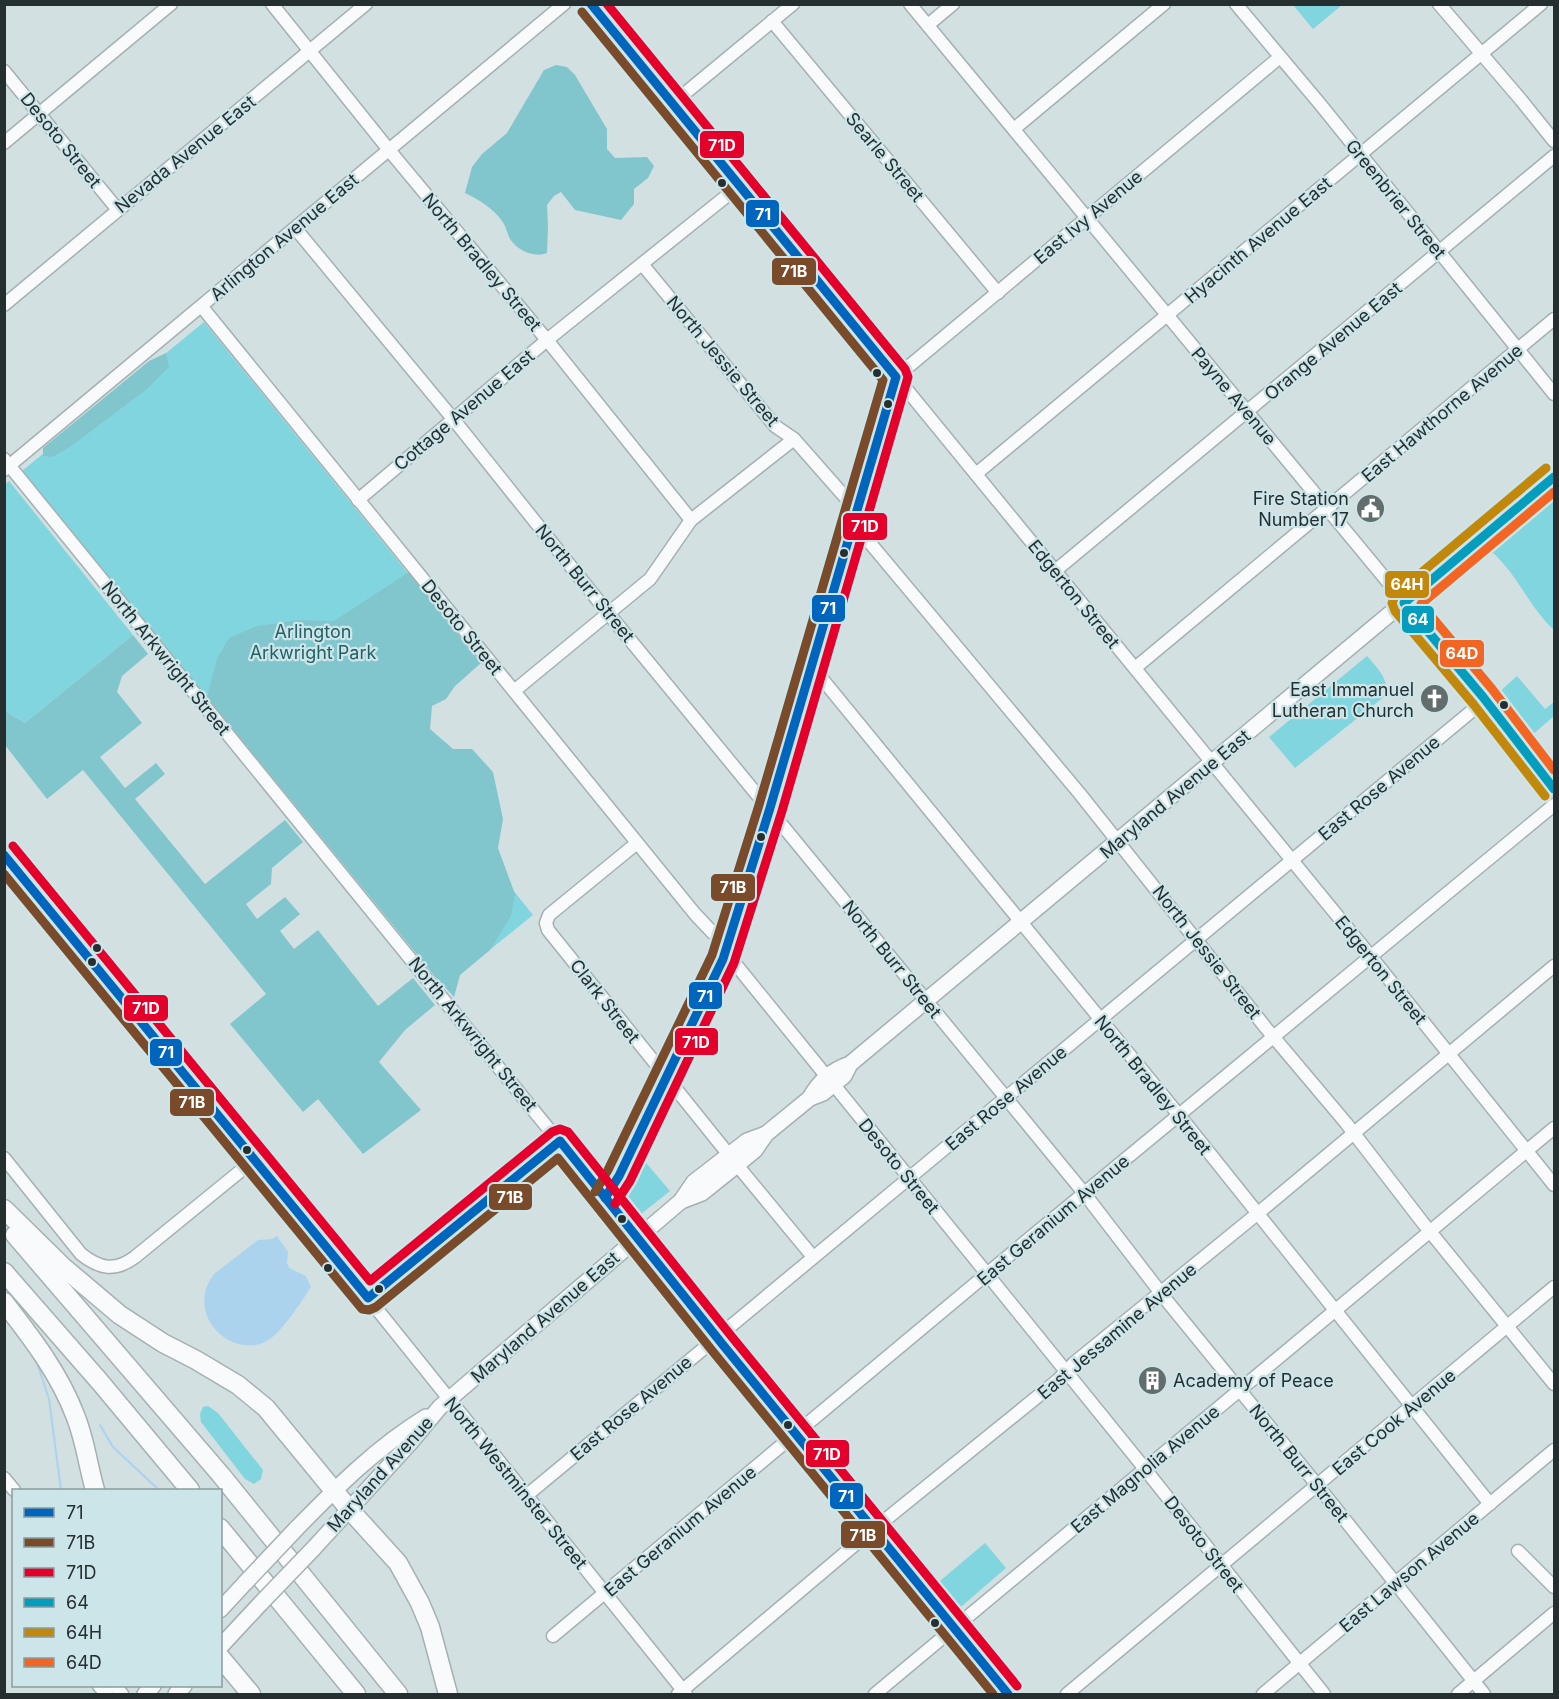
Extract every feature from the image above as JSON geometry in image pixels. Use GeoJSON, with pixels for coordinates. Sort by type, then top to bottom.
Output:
{"type":"FeatureCollection","features":[{"type":"Feature","properties":{"kind":"highway"},"geometry":{"type":"LineString","coordinates":[[4,1209],[62,1266],[120,1316],[163,1343],[238,1384],[254,1396],[273,1416],[349,1509],[398,1563],[430,1627],[448,1695]]}},
{"type":"Feature","properties":{"kind":"highway"},"geometry":{"type":"LineString","coordinates":[[4,1223],[221,1475],[398,1695]]}},
{"type":"Feature","properties":{"kind":"highway"},"geometry":{"type":"LineString","coordinates":[[4,1272],[100,1382],[188,1489]]}},
{"type":"Feature","properties":{"kind":"highway"},"geometry":{"type":"LineString","coordinates":[[4,1302],[47,1360],[68,1398],[81,1433],[95,1489]]}},
{"type":"Feature","properties":{"kind":"highway"},"geometry":{"type":"LineString","coordinates":[[222,1530],[357,1695]]}},
{"type":"Feature","properties":{"kind":"highway"},"geometry":{"type":"LineString","coordinates":[[222,1659],[251,1695]]}},
{"type":"Feature","properties":{"kind":"main road","name":"Maryland Avenue East"},"geometry":{"type":"LineString","coordinates":[[436,1411],[681,1201],[702,1193],[733,1160],[755,1150],[766,1134],[810,1098],[824,1093],[830,1081],[844,1076],[850,1064],[1554,477]]}},
{"type":"Feature","properties":{"kind":"main road","name":"Maryland Avenue"},"geometry":{"type":"LineString","coordinates":[[222,1608],[333,1490],[399,1433],[436,1411]]}},
{"type":"Feature","properties":{"kind":"main road","name":"Maryland Avenue"},"geometry":{"type":"LineString","coordinates":[[222,1645],[410,1443],[436,1411]]}},
{"type":"Feature","properties":{"kind":"street"},"geometry":{"type":"LineString","coordinates":[[4,143],[171,4]]}},
{"type":"Feature","properties":{"kind":"street","name":"North Bradley Street"},"geometry":{"type":"LineString","coordinates":[[272,4],[691,520]]}},
{"type":"Feature","properties":{"kind":"street","name":"Nevada Avenue East"},"geometry":{"type":"LineString","coordinates":[[4,305],[366,4]]}},
{"type":"Feature","properties":{"kind":"street","name":"Arlington Avenue East"},"geometry":{"type":"LineString","coordinates":[[6,465],[202,307],[564,4]]}},
{"type":"Feature","properties":{"kind":"street","name":"Edgerton Street"},"geometry":{"type":"LineString","coordinates":[[591,4],[1213,763],[1554,1185]]}},
{"type":"Feature","properties":{"kind":"street"},"geometry":{"type":"LineString","coordinates":[[672,104],[793,4]]}},
{"type":"Feature","properties":{"kind":"street","name":"Payne Avenue"},"geometry":{"type":"LineString","coordinates":[[910,4],[1485,700],[1554,789]]}},
{"type":"Feature","properties":{"kind":"street"},"geometry":{"type":"LineString","coordinates":[[928,25],[953,4]]}},
{"type":"Feature","properties":{"kind":"street"},"geometry":{"type":"LineString","coordinates":[[1014,129],[1164,4]]}},
{"type":"Feature","properties":{"kind":"street","name":"Greenbrier Street"},"geometry":{"type":"LineString","coordinates":[[1236,4],[1361,154],[1554,394]]}},
{"type":"Feature","properties":{"kind":"street"},"geometry":{"type":"LineString","coordinates":[[1438,4],[1554,141]]}},
{"type":"Feature","properties":{"kind":"street","name":"Hyacinth Avenue East"},"geometry":{"type":"LineString","coordinates":[[976,474],[1541,4]]}},
{"type":"Feature","properties":{"kind":"street","name":"Searle Street"},"geometry":{"type":"LineString","coordinates":[[772,21],[998,292]]}},
{"type":"Feature","properties":{"kind":"street","name":"East Ivy Avenue"},"geometry":{"type":"LineString","coordinates":[[896,377],[1280,57]]}},
{"type":"Feature","properties":{"kind":"street","name":"Desoto Street"},"geometry":{"type":"LineString","coordinates":[[4,71],[118,210]]}},
{"type":"Feature","properties":{"kind":"street","name":"Orange Avenue East"},"geometry":{"type":"LineString","coordinates":[[1055,572],[1554,156]]}},
{"type":"Feature","properties":{"kind":"street","name":"Cottage Avenue East"},"geometry":{"type":"LineString","coordinates":[[358,500],[547,340],[739,186]]}},
{"type":"Feature","properties":{"kind":"street","name":"North Burr Street"},"geometry":{"type":"LineString","coordinates":[[295,228],[1084,1193],[1161,1293],[1484,1695]]}},
{"type":"Feature","properties":{"kind":"street","name":"North Jessie Street"},"geometry":{"type":"LineString","coordinates":[[642,264],[775,426],[794,439],[844,497],[857,504]]}},
{"type":"Feature","properties":{"kind":"street","name":"Desoto Street"},"geometry":{"type":"LineString","coordinates":[[202,307],[705,926],[713,933],[729,939]]}},
{"type":"Feature","properties":{"kind":"street","name":"East Hawthorne Avenue"},"geometry":{"type":"LineString","coordinates":[[1135,668],[1554,319]]}},
{"type":"Feature","properties":{"kind":"street"},"geometry":{"type":"LineString","coordinates":[[605,1198],[619,1176],[723,959],[770,808],[896,377]]}},
{"type":"Feature","properties":{"kind":"street"},"geometry":{"type":"LineString","coordinates":[[514,691],[650,579],[691,520],[794,439]]}},
{"type":"Feature","properties":{"kind":"street","name":"North Arkwright Street"},"geometry":{"type":"LineString","coordinates":[[6,465],[560,1141],[716,1337],[1008,1695]]}},
{"type":"Feature","properties":{"kind":"street","name":"North Jessie Street"},"geometry":{"type":"LineString","coordinates":[[850,529],[865,537],[1119,841],[1196,940],[1554,1384]]}},
{"type":"Feature","properties":{"kind":"street","name":"North Bradley Street"},"geometry":{"type":"LineString","coordinates":[[809,674],[823,680],[1179,1115],[1490,1504]]}},
{"type":"Feature","properties":{"kind":"street","name":"East Rose Avenue"},"geometry":{"type":"LineString","coordinates":[[526,1496],[1485,700]]}},
{"type":"Feature","properties":{"kind":"street","name":"East Geranium Avenue"},"geometry":{"type":"LineString","coordinates":[[553,1636],[1084,1193],[1372,958],[1554,804]]}},
{"type":"Feature","properties":{"kind":"street","name":"Clark Street"},"geometry":{"type":"LineString","coordinates":[[636,843],[549,915],[546,923],[549,930],[666,1078],[813,1257]]}},
{"type":"Feature","properties":{"kind":"street","name":"North Westminster Street"},"geometry":{"type":"LineString","coordinates":[[4,854],[368,1299],[682,1693]]}},
{"type":"Feature","properties":{"kind":"street","name":"Desoto Street"},"geometry":{"type":"LineString","coordinates":[[723,959],[737,966],[1145,1469],[1324,1695]]}},
{"type":"Feature","properties":{"kind":"street","name":"East Jessamine Avenue"},"geometry":{"type":"LineString","coordinates":[[682,1693],[1554,966]]}},
{"type":"Feature","properties":{"kind":"street","name":"East Magnolia Avenue"},"geometry":{"type":"LineString","coordinates":[[875,1695],[1554,1128]]}},
{"type":"Feature","properties":{"kind":"street"},"geometry":{"type":"LineString","coordinates":[[368,1299],[560,1141]]}},
{"type":"Feature","properties":{"kind":"street"},"geometry":{"type":"LineString","coordinates":[[4,1158],[81,1254],[92,1261],[110,1267],[122,1265],[135,1257],[254,1160]]}},
{"type":"Feature","properties":{"kind":"street","name":"East Cook Avenue"},"geometry":{"type":"LineString","coordinates":[[1067,1695],[1554,1287]]}},
{"type":"Feature","properties":{"kind":"street","name":"East Lawson Avenue"},"geometry":{"type":"LineString","coordinates":[[1263,1695],[1554,1450]]}},
{"type":"Feature","properties":{"kind":"street"},"geometry":{"type":"LineString","coordinates":[[1518,1551],[1554,1587]]}},
{"type":"Feature","properties":{"kind":"street"},"geometry":{"type":"LineString","coordinates":[[1458,1695],[1554,1613]]}},
{"type":"Feature","properties":{"kind":"green space"},"geometry":{"type":"Polygon","coordinates":[[[1293,5],[1342,5],[1313,29],[1293,5]]]}},
{"type":"Feature","properties":{"kind":"green space"},"geometry":{"type":"Polygon","coordinates":[[[556,65],[567,67],[575,75],[607,129],[607,149],[615,158],[647,157],[654,166],[648,178],[634,189],[634,204],[621,220],[575,210],[561,192],[554,196],[547,205],[547,253],[537,255],[517,247],[495,212],[465,193],[472,167],[482,154],[507,133],[544,70],[556,65]]]}},
{"type":"Feature","properties":{"kind":"green space","name":"Arlington Arkwright Park"},"geometry":{"type":"Polygon","coordinates":[[[204,322],[481,663],[426,706],[395,742],[533,915],[444,987],[22,471],[204,322]]]}},
{"type":"Feature","properties":{"kind":"green space"},"geometry":{"type":"Polygon","coordinates":[[[166,353],[169,367],[147,389],[70,447],[52,457],[43,456],[43,448],[149,361],[166,353]]]}},
{"type":"Feature","properties":{"kind":"green space"},"geometry":{"type":"Polygon","coordinates":[[[9,481],[133,635],[25,723],[5,711],[4,485],[9,481]]]}},
{"type":"Feature","properties":{"kind":"green space"},"geometry":{"type":"Polygon","coordinates":[[[1554,497],[1554,630],[1492,552],[1554,497]]]}},
{"type":"Feature","properties":{"kind":"green space"},"geometry":{"type":"Polygon","coordinates":[[[409,572],[481,663],[455,686],[446,699],[432,706],[430,729],[453,749],[472,749],[493,772],[503,819],[498,848],[515,894],[511,916],[490,950],[460,975],[454,997],[207,697],[217,659],[229,638],[257,626],[298,620],[334,621],[409,572]]]}},
{"type":"Feature","properties":{"kind":"green space"},"geometry":{"type":"Polygon","coordinates":[[[133,635],[148,654],[122,676],[117,692],[142,723],[100,757],[125,788],[156,763],[165,774],[135,799],[205,884],[285,820],[303,842],[272,868],[271,884],[246,904],[257,919],[285,897],[300,914],[280,931],[294,949],[318,930],[378,1006],[413,978],[435,1005],[405,1030],[379,1062],[421,1110],[363,1154],[318,1099],[303,1112],[230,1024],[266,994],[83,770],[47,799],[5,745],[5,711],[25,723],[133,635]]]}},
{"type":"Feature","properties":{"kind":"green space"},"geometry":{"type":"Polygon","coordinates":[[[1367,656],[1384,679],[1385,696],[1295,768],[1269,737],[1367,656]]]}},
{"type":"Feature","properties":{"kind":"green space"},"geometry":{"type":"Polygon","coordinates":[[[1517,676],[1545,709],[1554,702],[1554,716],[1530,737],[1497,694],[1517,676]]]}},
{"type":"Feature","properties":{"kind":"green space"},"geometry":{"type":"Polygon","coordinates":[[[641,1157],[670,1191],[636,1218],[621,1199],[641,1157]]]}},
{"type":"Feature","properties":{"kind":"green space"},"geometry":{"type":"Polygon","coordinates":[[[208,1406],[218,1413],[263,1470],[261,1479],[254,1484],[245,1479],[201,1422],[200,1414],[203,1407],[208,1406]]]}},
{"type":"Feature","properties":{"kind":"green space"},"geometry":{"type":"Polygon","coordinates":[[[985,1543],[1006,1568],[955,1612],[934,1586],[985,1543]]]}},
{"type":"Feature","properties":{"kind":"shaded area"},"geometry":{"type":"Polygon","coordinates":[[[277,1236],[288,1252],[289,1268],[306,1276],[311,1287],[298,1307],[270,1339],[257,1345],[242,1345],[229,1340],[217,1332],[209,1320],[204,1306],[206,1290],[214,1274],[258,1240],[272,1239],[277,1236]]]}},
{"type":"Feature","properties":{"kind":"waterway"},"geometry":{"type":"LineString","coordinates":[[37,1363],[49,1399],[61,1489]]}},
{"type":"Feature","properties":{"kind":"waterway"},"geometry":{"type":"LineString","coordinates":[[100,1425],[113,1447],[158,1489]]}},
{"type":"Feature","properties":{"kind":"transit line","name":"71"},"geometry":{"type":"LineString","coordinates":[[591,4],[896,377],[770,808],[723,959],[619,1176],[605,1198]]}},
{"type":"Feature","properties":{"kind":"transit line","name":"71D"},"geometry":{"type":"LineString","coordinates":[[607,4],[905,369],[908,377],[782,811],[734,963],[630,1181],[615,1204]]}},
{"type":"Feature","properties":{"kind":"transit line","name":"71B"},"geometry":{"type":"LineString","coordinates":[[582,12],[883,380],[759,805],[712,955],[608,1170],[595,1192]]}},
{"type":"Feature","properties":{"kind":"transit line","name":"64H"},"geometry":{"type":"LineString","coordinates":[[1545,796],[1474,705],[1395,611],[1392,603],[1396,594],[1546,468]]}},
{"type":"Feature","properties":{"kind":"transit line","name":"64"},"geometry":{"type":"LineString","coordinates":[[1554,477],[1404,603],[1483,697],[1554,789]]}},
{"type":"Feature","properties":{"kind":"transit line","name":"64D"},"geometry":{"type":"LineString","coordinates":[[1554,492],[1421,604],[1492,689],[1554,770]]}},
{"type":"Feature","properties":{"kind":"transit line","name":"71D"},"geometry":{"type":"LineString","coordinates":[[13,846],[370,1281],[552,1132],[560,1129],[568,1132],[1017,1686]]}},
{"type":"Feature","properties":{"kind":"transit line","name":"71"},"geometry":{"type":"LineString","coordinates":[[4,855],[368,1298],[560,1141],[1008,1694]]}},
{"type":"Feature","properties":{"kind":"transit line","name":"71B"},"geometry":{"type":"LineString","coordinates":[[4,874],[362,1309],[369,1310],[376,1307],[558,1158],[993,1694]]}},
{"type":"Feature","properties":{"kind":"place","name":"Fire Station Number 17"},"geometry":{"type":"Point","coordinates":[1370,508]}},
{"type":"Feature","properties":{"kind":"place","name":"East Immanuel Lutheran Church"},"geometry":{"type":"Point","coordinates":[1435,699]}},
{"type":"Feature","properties":{"kind":"place","name":"Academy of Peace"},"geometry":{"type":"Point","coordinates":[1152,1380]}}]}
